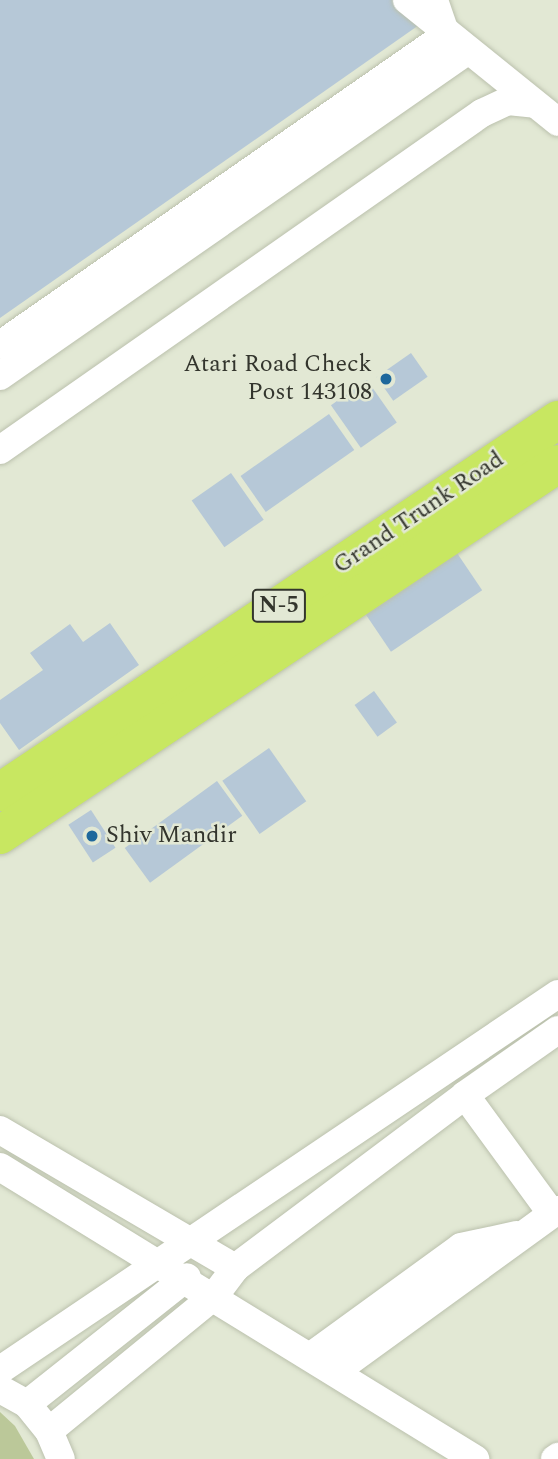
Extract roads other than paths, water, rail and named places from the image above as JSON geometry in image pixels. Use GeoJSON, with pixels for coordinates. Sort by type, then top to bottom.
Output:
{"type":"FeatureCollection","features":[{"type":"Feature","properties":{"kind":"highway","name":"Grand Trunk Road"},"geometry":{"type":"LineString","coordinates":[[0,792],[558,420]]}},
{"type":"Feature","properties":{"kind":"highway","name":"N-5"},"geometry":{"type":"LineString","coordinates":[[0,835],[558,464]]}},
{"type":"Feature","properties":{"kind":"lane"},"geometry":{"type":"LineString","coordinates":[[407,0],[456,43],[558,122]]}},
{"type":"Feature","properties":{"kind":"lane"},"geometry":{"type":"LineString","coordinates":[[434,0],[456,43]]}},
{"type":"Feature","properties":{"kind":"lane"},"geometry":{"type":"LineString","coordinates":[[0,345],[456,43]]}},
{"type":"Feature","properties":{"kind":"lane"},"geometry":{"type":"LineString","coordinates":[[0,376],[456,43]]}},
{"type":"Feature","properties":{"kind":"lane"},"geometry":{"type":"LineString","coordinates":[[0,450],[482,113],[508,102],[535,104]]}},
{"type":"Feature","properties":{"kind":"lane"},"geometry":{"type":"LineString","coordinates":[[26,1404],[175,1270],[195,1245],[558,994]]}},
{"type":"Feature","properties":{"kind":"lane"},"geometry":{"type":"LineString","coordinates":[[49,1431],[215,1295],[235,1268],[464,1095],[558,1030]]}},
{"type":"Feature","properties":{"kind":"lane"},"geometry":{"type":"LineString","coordinates":[[336,1371],[555,1212],[464,1095]]}},
{"type":"Feature","properties":{"kind":"lane"},"geometry":{"type":"LineString","coordinates":[[0,1130],[235,1268]]}},
{"type":"Feature","properties":{"kind":"lane"},"geometry":{"type":"LineString","coordinates":[[0,1167],[175,1270],[475,1459]]}},
{"type":"Feature","properties":{"kind":"lane"},"geometry":{"type":"LineString","coordinates":[[311,1356],[461,1247],[527,1233]]}},
{"type":"Feature","properties":{"kind":"lane"},"geometry":{"type":"LineString","coordinates":[[0,1370],[175,1270]]}},
{"type":"Feature","properties":{"kind":"lane"},"geometry":{"type":"LineString","coordinates":[[0,1389],[26,1404],[49,1431],[61,1459]]}},
{"type":"Feature","properties":{"kind":"place","name":"Atari Road Check Post 143108"},"geometry":{"type":"Point","coordinates":[386,379]}},
{"type":"Feature","properties":{"kind":"place","name":"Shiv Mandir"},"geometry":{"type":"Point","coordinates":[92,836]}}]}
